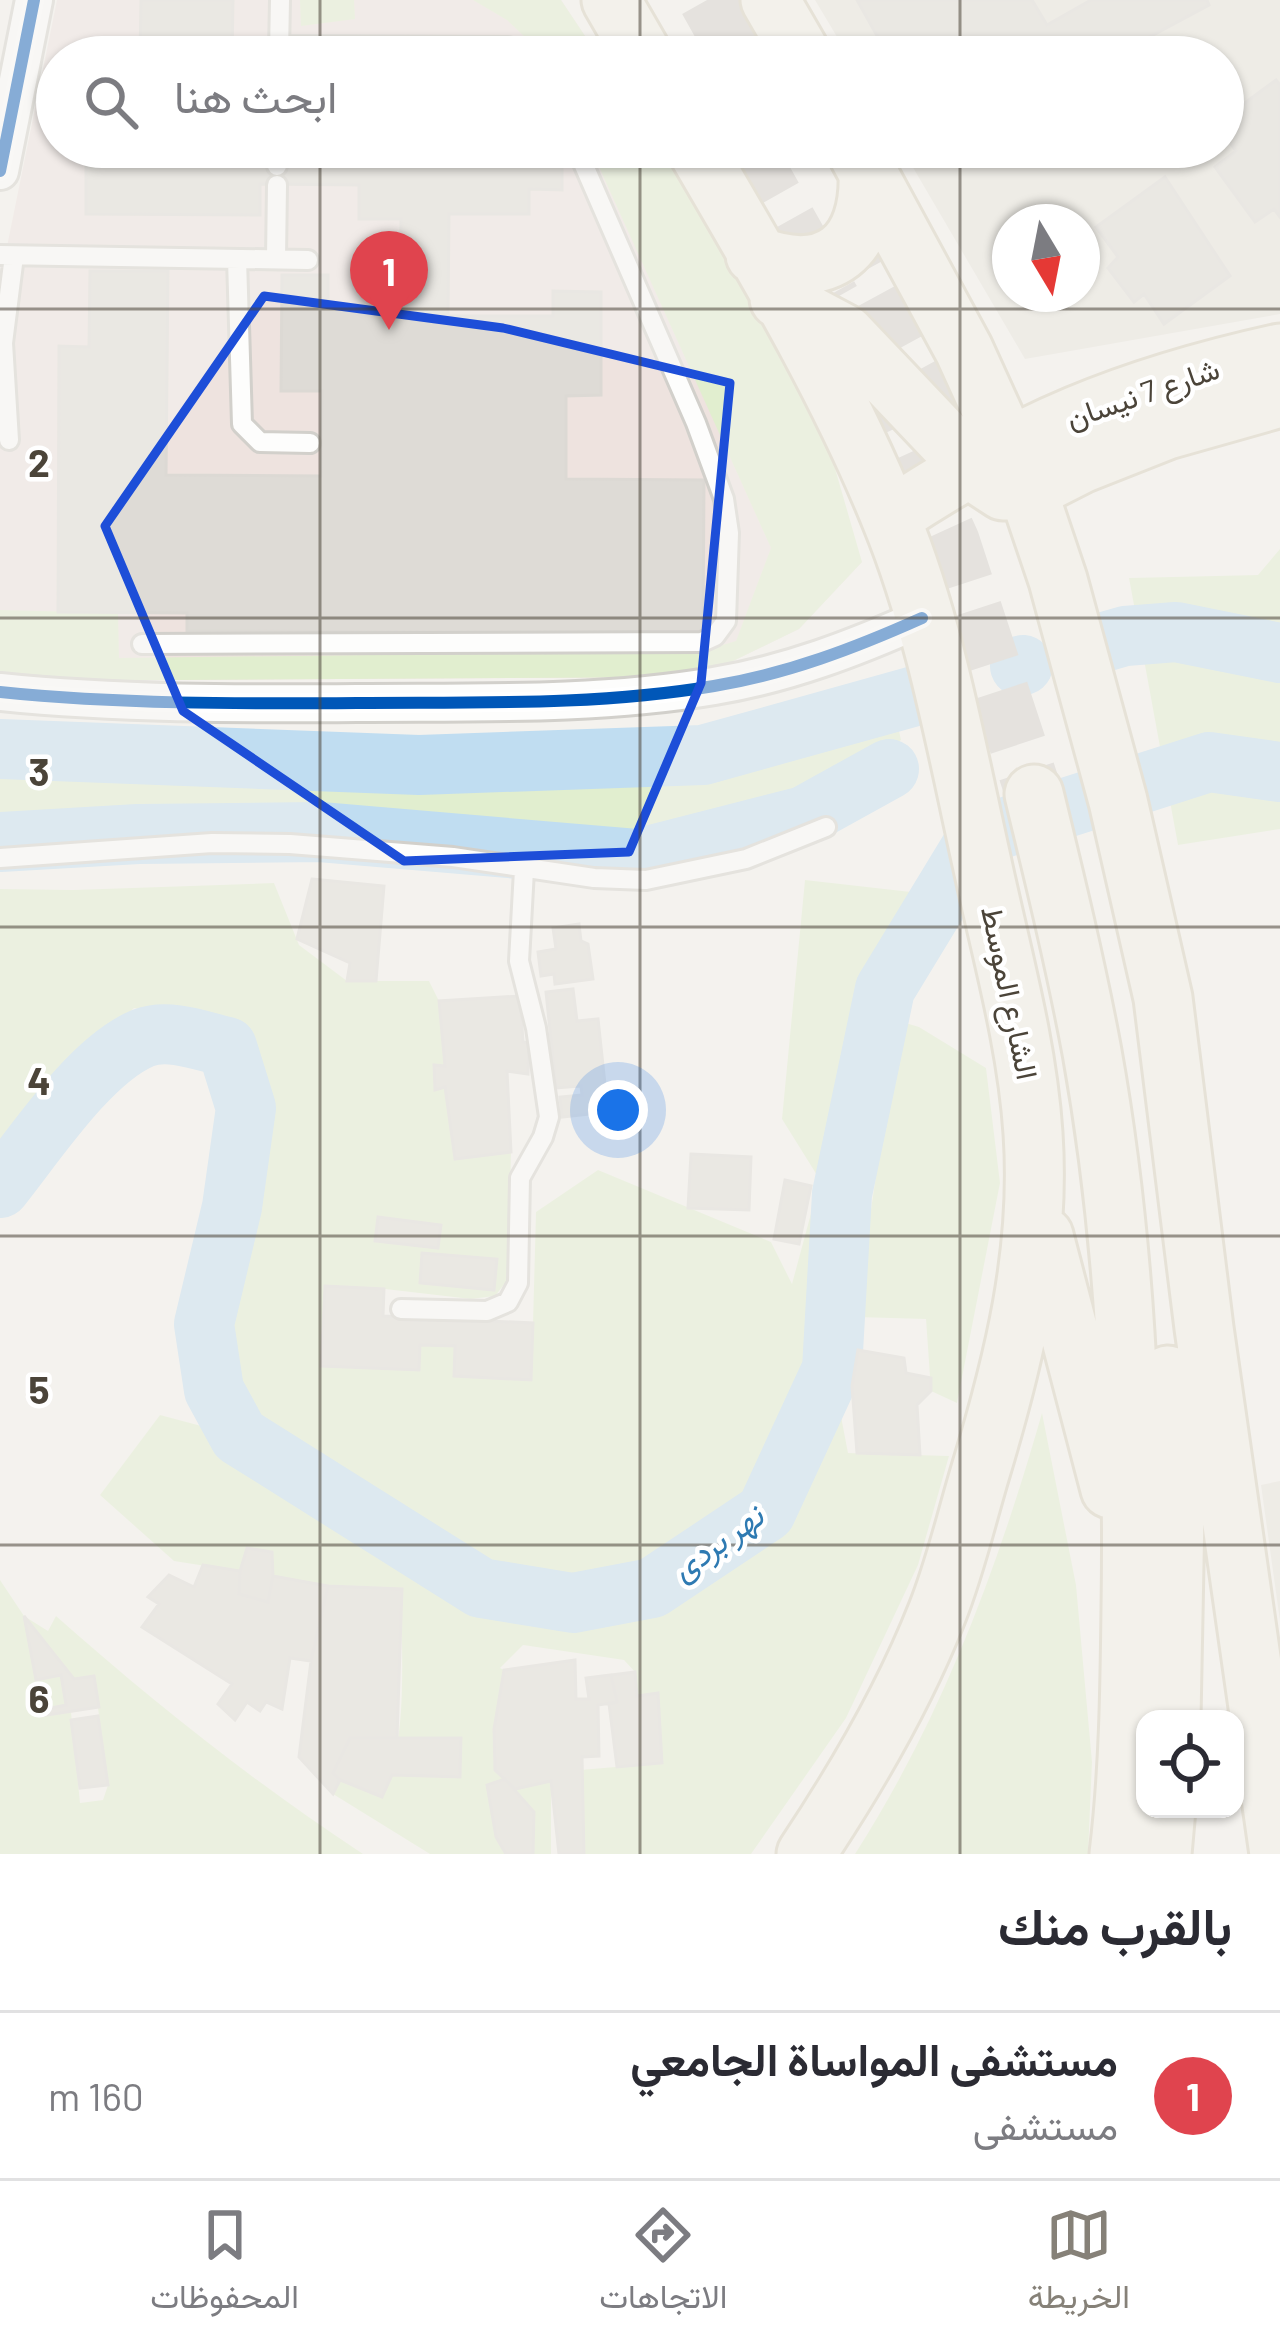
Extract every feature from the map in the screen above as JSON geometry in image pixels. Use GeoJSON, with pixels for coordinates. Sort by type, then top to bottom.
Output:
{"type":"FeatureCollection","features":[{"type":"Feature","properties":{"kind":"main road"},"geometry":{"type":"LineString","coordinates":[[611,0],[632,36]]}},
{"type":"Feature","properties":{"kind":"main road"},"geometry":{"type":"LineString","coordinates":[[770,0],[790,36]]}},
{"type":"Feature","properties":{"kind":"main road","name":"الشارع الموسط"},"geometry":{"type":"LineString","coordinates":[[707,168],[891,518],[943,687],[1027,1071],[1034,1197],[1030,1260],[1013,1361],[938,1612],[865,1758],[806,1854]]}},
{"type":"Feature","properties":{"kind":"main road"},"geometry":{"type":"LineString","coordinates":[[767,277],[838,254],[860,230],[866,215],[862,168]]}},
{"type":"Feature","properties":{"kind":"main road"},"geometry":{"type":"LineString","coordinates":[[866,168],[964,350],[1003,468],[1058,580],[1118,802],[1163,998],[1185,1330],[1171,1710]]}},
{"type":"Feature","properties":{"kind":"main road"},"geometry":{"type":"LineString","coordinates":[[767,277],[845,334],[1003,468]]}},
{"type":"Feature","properties":{"kind":"main road","name":"شارع 7 نيسان"},"geometry":{"type":"LineString","coordinates":[[1003,468],[1131,392],[1280,353]]}},
{"type":"Feature","properties":{"kind":"main road","name":"شارع 7 نيسان"},"geometry":{"type":"LineString","coordinates":[[1003,468],[1081,464],[1167,430],[1280,398]]}},
{"type":"Feature","properties":{"kind":"main road"},"geometry":{"type":"LineString","coordinates":[[891,518],[1003,468]]}},
{"type":"Feature","properties":{"kind":"main road"},"geometry":{"type":"LineString","coordinates":[[1119,1854],[1130,1734],[1129,1351],[1111,1173],[1076,973],[1051,788],[1110,944],[1279,1854]]}},
{"type":"Feature","properties":{"kind":"main road"},"geometry":{"type":"LineString","coordinates":[[1034,1197],[1132,1575]]}},
{"type":"Feature","properties":{"kind":"main road"},"geometry":{"type":"LineString","coordinates":[[1162,1854],[1165,1818]]}},
{"type":"Feature","properties":{"kind":"street"},"geometry":{"type":"LineString","coordinates":[[0,172],[7,105],[34,0]]}},
{"type":"Feature","properties":{"kind":"street"},"geometry":{"type":"LineString","coordinates":[[0,692],[99,700],[256,703],[532,702],[656,694],[716,686],[821,659],[922,618]]}},
{"type":"Feature","properties":{"kind":"lane"},"geometry":{"type":"LineString","coordinates":[[279,36],[280,0]]}},
{"type":"Feature","properties":{"kind":"lane"},"geometry":{"type":"LineString","coordinates":[[276,259],[277,168]]}},
{"type":"Feature","properties":{"kind":"lane"},"geometry":{"type":"LineString","coordinates":[[142,644],[701,642],[722,630],[728,533],[724,499],[585,168]]}},
{"type":"Feature","properties":{"kind":"lane"},"geometry":{"type":"LineString","coordinates":[[8,440],[7,255],[308,260]]}},
{"type":"Feature","properties":{"kind":"lane"},"geometry":{"type":"LineString","coordinates":[[238,259],[242,424],[260,442],[310,443]]}},
{"type":"Feature","properties":{"kind":"lane"},"geometry":{"type":"LineString","coordinates":[[0,858],[212,843],[290,844],[646,880],[746,859],[826,826]]}},
{"type":"Feature","properties":{"kind":"lane"},"geometry":{"type":"LineString","coordinates":[[401,1309],[487,1311],[508,1302],[518,1283],[520,1178],[549,1117],[536,1028],[519,961],[524,869]]}},
{"type":"Feature","properties":{"kind":"highlighted area"},"geometry":{"type":"Polygon","coordinates":[[[264,296],[503,328],[730,383],[701,683],[629,852],[404,861],[183,711],[105,526],[264,296]]]}},
{"type":"Feature","properties":{"kind":"shaded area"},"geometry":{"type":"Polygon","coordinates":[[[57,0],[561,0],[585,36],[50,36],[57,0]]]}},
{"type":"Feature","properties":{"kind":"shaded area"},"geometry":{"type":"Polygon","coordinates":[[[815,0],[1280,0],[1280,314],[1025,359],[998,312],[1100,312],[1100,204],[992,204],[992,303],[913,168],[1244,168],[1244,36],[836,36],[815,0]]]}},
{"type":"Feature","properties":{"kind":"shaded area"},"geometry":{"type":"Polygon","coordinates":[[[36,104],[36,168],[669,168],[862,562],[799,629],[700,677],[0,681],[0,281],[36,104]]]}},
{"type":"Feature","properties":{"kind":"shaded area"},"geometry":{"type":"Polygon","coordinates":[[[1280,1481],[1280,1621],[1261,1485],[1280,1481]]]}},
{"type":"Feature","properties":{"kind":"green space"},"geometry":{"type":"Polygon","coordinates":[[[300,0],[354,0],[355,19],[301,26],[300,0]]]}},
{"type":"Feature","properties":{"kind":"green space"},"geometry":{"type":"Polygon","coordinates":[[[473,0],[561,0],[585,36],[524,36],[473,0]]]}},
{"type":"Feature","properties":{"kind":"green space"},"geometry":{"type":"Polygon","coordinates":[[[599,168],[673,168],[809,378],[862,562],[799,629],[700,677],[0,681],[0,610],[118,613],[119,658],[703,651],[736,641],[771,548],[599,168]]]}},
{"type":"Feature","properties":{"kind":"green space"},"geometry":{"type":"Polygon","coordinates":[[[1280,549],[1280,829],[1178,845],[1129,578],[1258,575],[1280,549]]]}},
{"type":"Feature","properties":{"kind":"green space"},"geometry":{"type":"Polygon","coordinates":[[[897,722],[901,740],[803,814],[633,853],[337,828],[0,839],[0,765],[412,781],[707,766],[897,722]]]}},
{"type":"Feature","properties":{"kind":"green space"},"geometry":{"type":"Polygon","coordinates":[[[805,880],[920,893],[872,980],[830,1198],[824,1268],[812,1327],[832,1369],[848,1453],[949,1456],[918,1565],[846,1718],[751,1854],[584,1854],[580,1770],[662,1763],[658,1694],[637,1696],[635,1672],[624,1660],[523,1645],[500,1668],[504,1670],[494,1729],[495,1770],[505,1779],[487,1785],[496,1837],[506,1854],[430,1854],[333,1794],[340,1780],[382,1797],[391,1773],[402,1695],[402,1589],[352,1589],[174,1561],[100,1495],[160,1415],[239,1436],[245,1431],[218,1379],[215,1321],[255,1151],[254,1094],[244,1057],[210,1021],[134,1008],[70,1068],[0,1159],[0,889],[274,883],[299,945],[347,981],[429,981],[439,1001],[445,1066],[434,1066],[435,1089],[445,1087],[455,1159],[511,1152],[509,1245],[514,1272],[495,1296],[471,1299],[385,1289],[383,1316],[533,1323],[536,1212],[598,1170],[771,1242],[792,1284],[820,1180],[782,1119],[805,880]]]}},
{"type":"Feature","properties":{"kind":"green space"},"geometry":{"type":"Polygon","coordinates":[[[899,1021],[919,1027],[986,1068],[1000,1183],[957,1403],[931,1391],[926,1319],[855,1317],[899,1021]]]}},
{"type":"Feature","properties":{"kind":"green space"},"geometry":{"type":"Polygon","coordinates":[[[1042,1413],[1076,1585],[1092,1762],[1088,1854],[855,1854],[915,1749],[965,1640],[1042,1413]]]}},
{"type":"Feature","properties":{"kind":"green space"},"geometry":{"type":"Polygon","coordinates":[[[0,1580],[24,1616],[48,1631],[56,1616],[205,1741],[363,1854],[0,1854],[0,1580]],[[25,1618],[36,1680],[61,1675],[66,1705],[41,1716],[71,1712],[80,1803],[103,1800],[108,1785],[94,1677],[74,1679],[25,1618]]]}},
{"type":"Feature","properties":{"kind":"green space"},"geometry":{"type":"Polygon","coordinates":[[[551,1781],[551,1854],[533,1854],[533,1812],[515,1789],[551,1781]]]}},
{"type":"Feature","properties":{"kind":"building"},"geometry":{"type":"Polygon","coordinates":[[[141,0],[233,0],[232,36],[140,36],[141,0]]]}},
{"type":"Feature","properties":{"kind":"building"},"geometry":{"type":"Polygon","coordinates":[[[857,0],[1032,0],[1047,25],[1091,0],[1207,0],[1209,5],[1151,36],[877,36],[857,0]]]}},
{"type":"Feature","properties":{"kind":"building"},"geometry":{"type":"Polygon","coordinates":[[[1276,80],[1280,85],[1280,217],[1274,209],[1255,222],[1216,168],[1244,168],[1244,104],[1276,80]]]}},
{"type":"Feature","properties":{"kind":"building"},"geometry":{"type":"Polygon","coordinates":[[[86,168],[562,168],[562,190],[529,189],[529,214],[449,214],[448,316],[553,316],[553,291],[601,292],[601,395],[566,396],[566,479],[704,480],[703,633],[187,631],[187,613],[58,612],[59,346],[89,347],[90,271],[168,271],[166,475],[321,476],[322,391],[281,391],[282,275],[328,275],[328,306],[400,307],[401,219],[359,219],[359,185],[260,184],[260,215],[86,214],[86,168]]]}},
{"type":"Feature","properties":{"kind":"building"},"geometry":{"type":"Polygon","coordinates":[[[1165,177],[1230,276],[1164,324],[1144,294],[1134,302],[1108,268],[1118,257],[1100,232],[1100,224],[1165,177]]]}},
{"type":"Feature","properties":{"kind":"building"},"geometry":{"type":"Polygon","coordinates":[[[312,879],[384,886],[376,981],[347,981],[350,963],[297,939],[312,879]]]}},
{"type":"Feature","properties":{"kind":"building"},"geometry":{"type":"Polygon","coordinates":[[[579,924],[581,941],[588,944],[593,979],[555,984],[554,974],[541,976],[538,952],[556,949],[553,928],[579,924]]]}},
{"type":"Feature","properties":{"kind":"building"},"geometry":{"type":"Polygon","coordinates":[[[573,989],[577,1021],[598,1019],[608,1112],[562,1117],[560,1097],[582,1095],[581,1086],[556,1088],[546,992],[573,989]]]}},
{"type":"Feature","properties":{"kind":"building"},"geometry":{"type":"Polygon","coordinates":[[[520,996],[523,1042],[529,1043],[528,1074],[507,1071],[511,1152],[455,1159],[445,1087],[435,1090],[434,1065],[445,1066],[439,1001],[520,996]]]}},
{"type":"Feature","properties":{"kind":"building"},"geometry":{"type":"Polygon","coordinates":[[[691,1154],[751,1157],[749,1210],[688,1208],[691,1154]]]}},
{"type":"Feature","properties":{"kind":"building"},"geometry":{"type":"Polygon","coordinates":[[[785,1180],[811,1186],[799,1244],[774,1239],[785,1180]]]}},
{"type":"Feature","properties":{"kind":"building"},"geometry":{"type":"Polygon","coordinates":[[[378,1217],[441,1225],[438,1248],[375,1241],[378,1217]]]}},
{"type":"Feature","properties":{"kind":"building"},"geometry":{"type":"Polygon","coordinates":[[[422,1253],[497,1259],[494,1290],[420,1283],[422,1253]]]}},
{"type":"Feature","properties":{"kind":"building"},"geometry":{"type":"Polygon","coordinates":[[[325,1286],[384,1289],[383,1316],[533,1323],[531,1380],[454,1376],[455,1346],[420,1345],[419,1370],[321,1366],[325,1286]]]}},
{"type":"Feature","properties":{"kind":"building"},"geometry":{"type":"Polygon","coordinates":[[[858,1350],[904,1358],[906,1373],[931,1378],[931,1391],[917,1405],[920,1455],[857,1453],[852,1386],[858,1350]]]}},
{"type":"Feature","properties":{"kind":"building"},"geometry":{"type":"Polygon","coordinates":[[[247,1548],[272,1552],[268,1602],[239,1594],[247,1548]]]}},
{"type":"Feature","properties":{"kind":"building"},"geometry":{"type":"Polygon","coordinates":[[[203,1565],[240,1571],[239,1594],[268,1602],[273,1576],[328,1586],[311,1661],[290,1658],[282,1709],[266,1702],[260,1711],[247,1702],[235,1720],[218,1704],[232,1684],[142,1627],[159,1604],[148,1597],[169,1575],[194,1587],[203,1565]]]}},
{"type":"Feature","properties":{"kind":"building"},"geometry":{"type":"Polygon","coordinates":[[[328,1586],[402,1589],[397,1738],[350,1738],[333,1773],[340,1780],[333,1794],[299,1757],[311,1661],[328,1586]]]}},
{"type":"Feature","properties":{"kind":"building"},"geometry":{"type":"Polygon","coordinates":[[[24,1616],[74,1679],[94,1676],[99,1707],[41,1716],[35,1711],[66,1705],[61,1675],[36,1680],[24,1616]]]}},
{"type":"Feature","properties":{"kind":"building"},"geometry":{"type":"Polygon","coordinates":[[[575,1660],[576,1699],[589,1699],[586,1678],[611,1675],[617,1702],[598,1705],[599,1756],[582,1757],[584,1854],[559,1854],[551,1781],[515,1789],[495,1770],[494,1729],[504,1670],[575,1660]]]}},
{"type":"Feature","properties":{"kind":"building"},"geometry":{"type":"Polygon","coordinates":[[[635,1672],[637,1696],[658,1693],[662,1763],[617,1767],[609,1704],[617,1702],[611,1675],[635,1672]]]}},
{"type":"Feature","properties":{"kind":"building"},"geometry":{"type":"Polygon","coordinates":[[[98,1716],[108,1785],[80,1788],[71,1720],[98,1716]]]}},
{"type":"Feature","properties":{"kind":"building"},"geometry":{"type":"Polygon","coordinates":[[[350,1738],[461,1738],[460,1777],[392,1775],[382,1797],[333,1773],[350,1738]]]}},
{"type":"Feature","properties":{"kind":"building"},"geometry":{"type":"Polygon","coordinates":[[[505,1779],[534,1812],[533,1854],[506,1854],[496,1837],[487,1785],[505,1779]]]}},
{"type":"Feature","properties":{"kind":"waterway"},"geometry":{"type":"LineString","coordinates":[[1083,648],[1125,636],[1176,632],[1280,653]]}},
{"type":"Feature","properties":{"kind":"waterway"},"geometry":{"type":"LineString","coordinates":[[0,749],[419,765],[703,755],[915,696]]}},
{"type":"Feature","properties":{"kind":"waterway","name":"نهر بردى"},"geometry":{"type":"LineString","coordinates":[[0,1188],[65,1104],[123,1049],[164,1034],[227,1047],[246,1108],[232,1207],[204,1324],[214,1390],[239,1436],[481,1588],[573,1603],[652,1588],[766,1512],[832,1369],[842,1194],[885,989],[978,836],[1209,762],[1280,772]]}},
{"type":"Feature","properties":{"kind":"waterway"},"geometry":{"type":"LineString","coordinates":[[0,842],[138,834],[320,832],[636,859],[804,816],[889,769]]}},
{"type":"Feature","properties":{"kind":"tunnel"},"geometry":{"type":"LineString","coordinates":[[707,0],[727,36]]}},
{"type":"Feature","properties":{"kind":"tunnel"},"geometry":{"type":"LineString","coordinates":[[758,168],[832,300]]}},
{"type":"Feature","properties":{"kind":"tunnel"},"geometry":{"type":"LineString","coordinates":[[833,223],[938,416]]}},
{"type":"Feature","properties":{"kind":"tunnel"},"geometry":{"type":"LineString","coordinates":[[875,375],[951,541],[1034,794]]}},
{"type":"Feature","properties":{"kind":"cycle path"},"geometry":{"type":"LineString","coordinates":[[0,171],[34,0]]}},
{"type":"Feature","properties":{"kind":"cycle path"},"geometry":{"type":"LineString","coordinates":[[0,692],[223,703],[625,697],[768,675],[846,650],[922,618]]}},
{"type":"Feature","properties":{"kind":"place","name":"مستشفى المواساة الجامعي"},"geometry":{"type":"Point","coordinates":[389,330]}}]}
